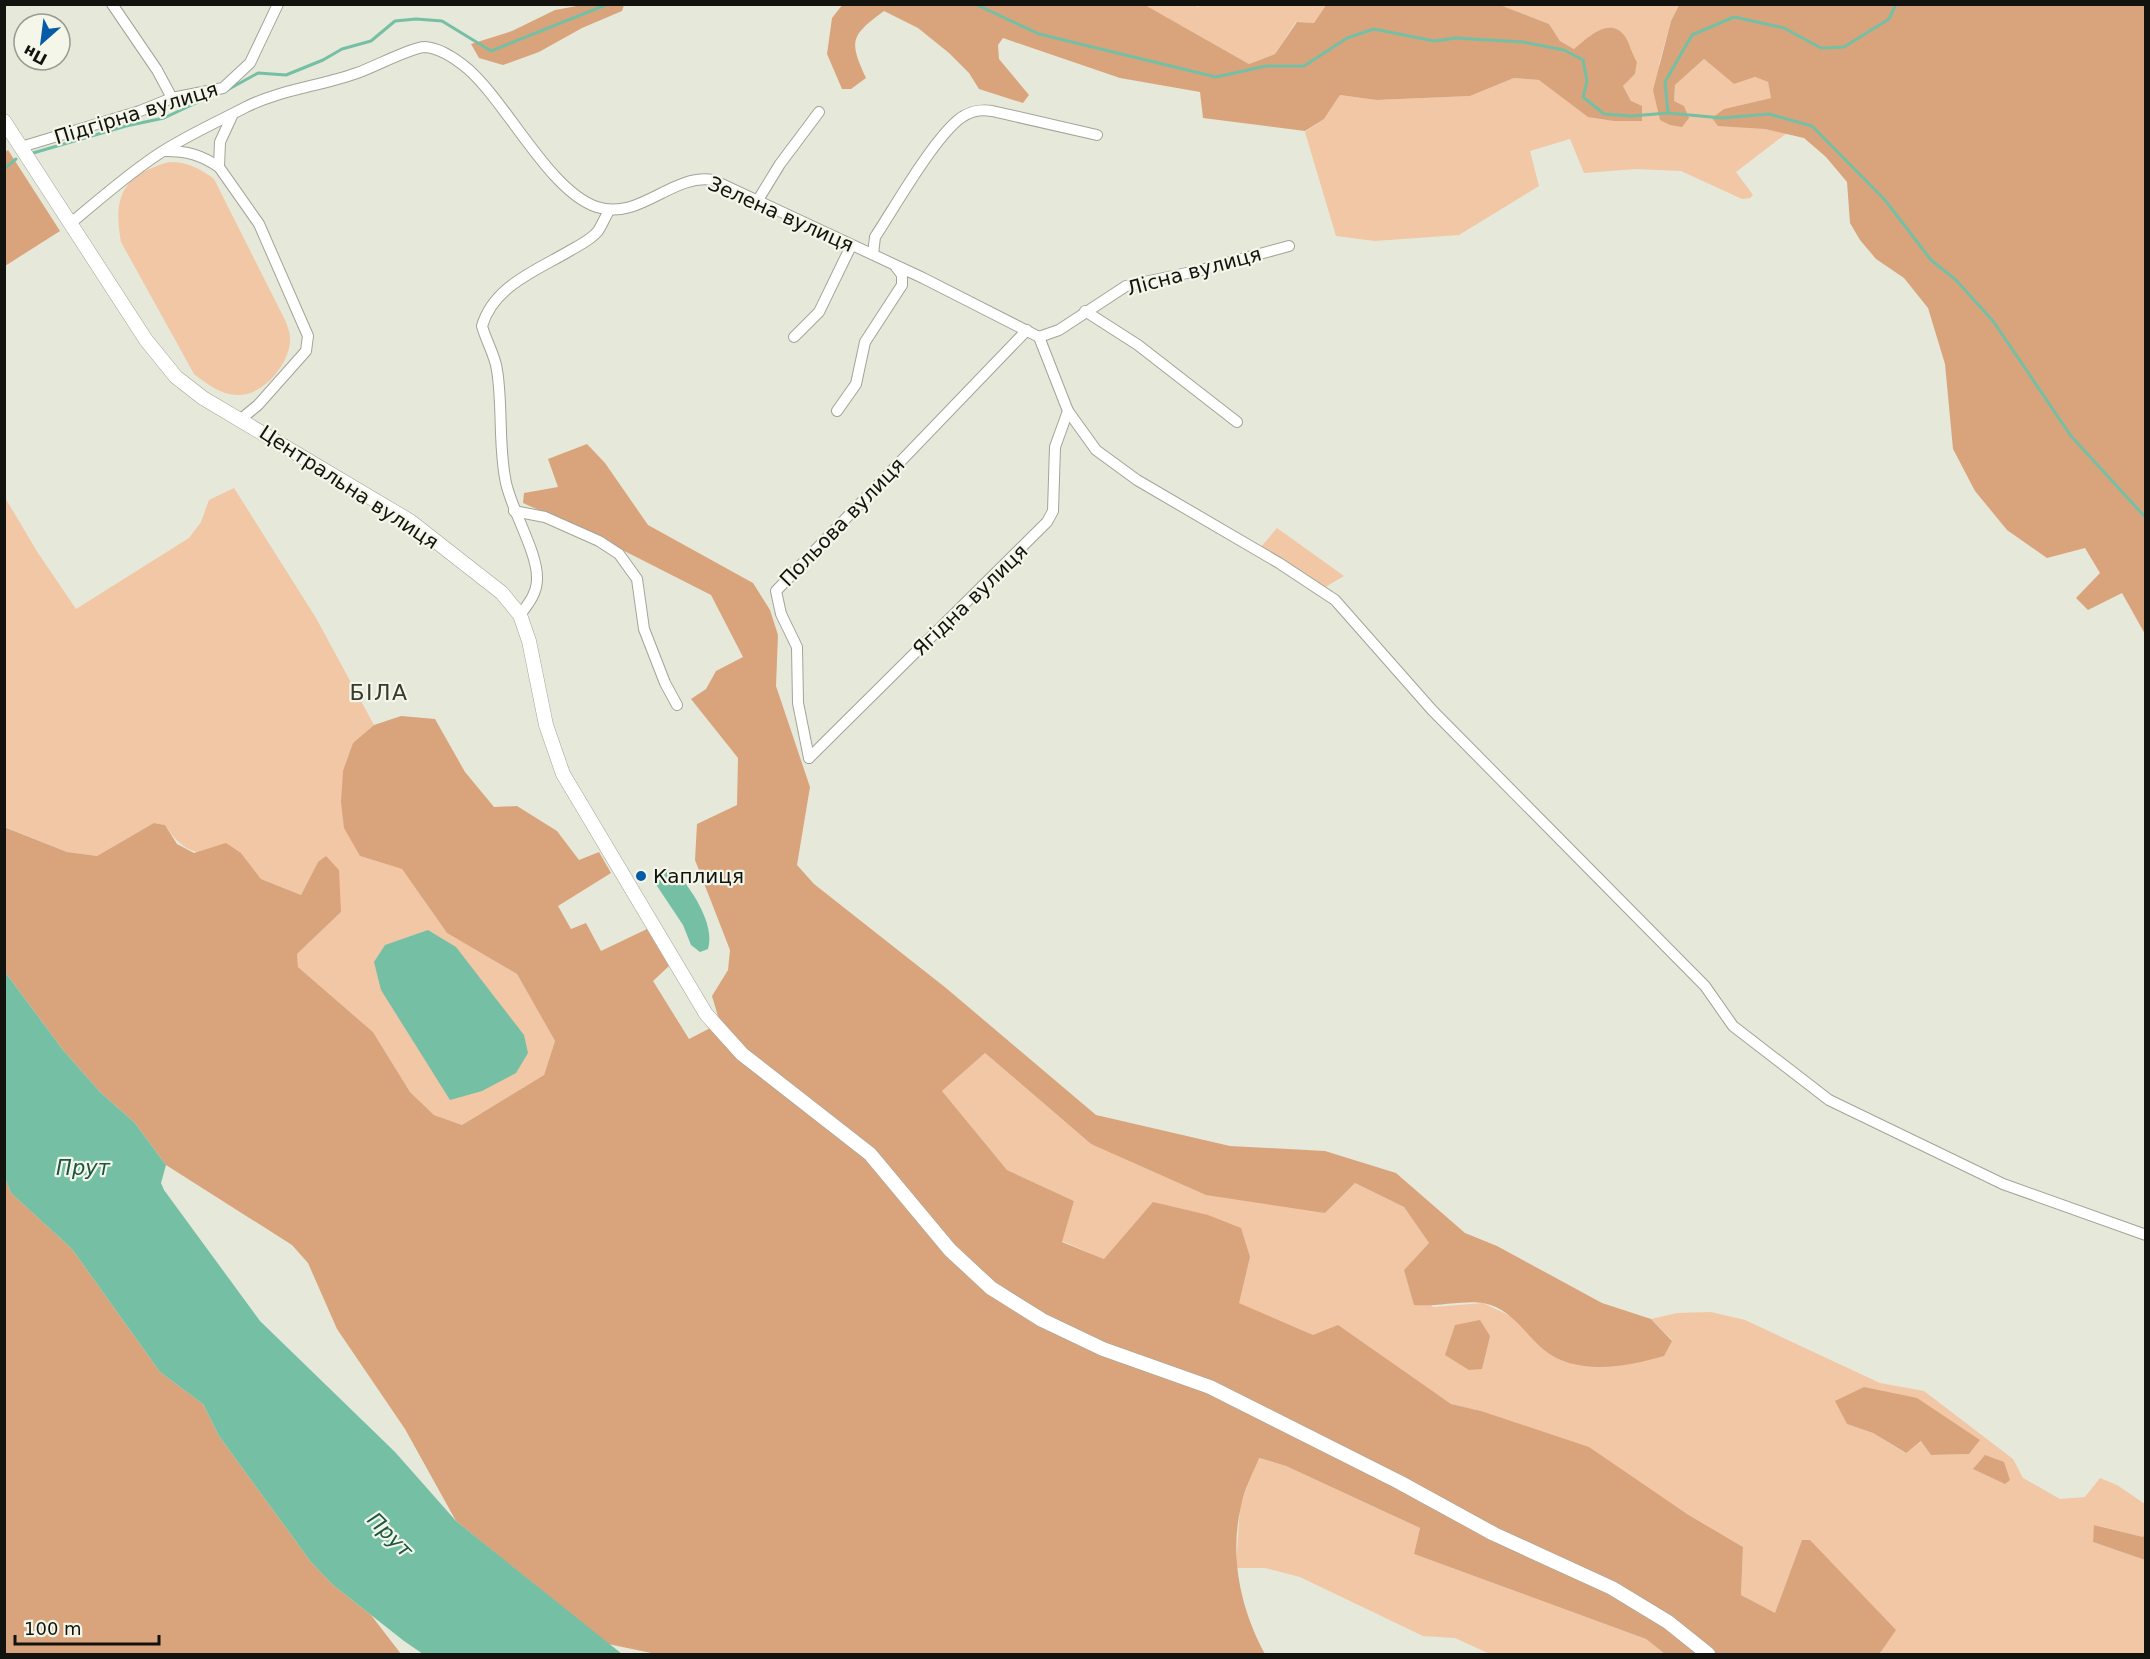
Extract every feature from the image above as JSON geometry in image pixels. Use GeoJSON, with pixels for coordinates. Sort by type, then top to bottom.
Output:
{"type":"FeatureCollection","features":[{"type":"Feature","properties":{"kind":"main road","name":"Центральна вулиця"},"geometry":{"type":"LineString","coordinates":[[4,121],[146,340],[176,377],[203,398],[410,521],[502,593],[520,615],[529,640],[546,725],[563,774],[706,1014],[742,1054],[870,1154],[950,1250],[991,1288],[1042,1320],[1103,1349],[1210,1387],[1399,1482],[1494,1534],[1612,1588],[1668,1622],[1708,1654]]}},
{"type":"Feature","properties":{"kind":"street"},"geometry":{"type":"LineString","coordinates":[[112,4],[157,69],[172,98]]}},
{"type":"Feature","properties":{"kind":"street","name":"Підгірна вулиця"},"geometry":{"type":"LineString","coordinates":[[21,147],[140,111],[172,98],[223,88],[249,63],[278,4]]}},
{"type":"Feature","properties":{"kind":"street"},"geometry":{"type":"LineString","coordinates":[[71,223],[163,151],[253,104],[356,73],[421,47],[437,49],[467,69],[487,88],[563,183],[579,198],[609,211],[597,232],[510,285],[485,316],[483,326],[497,367],[501,452],[514,511],[534,558],[538,576],[536,591],[520,615]]}},
{"type":"Feature","properties":{"kind":"street"},"geometry":{"type":"LineString","coordinates":[[873,254],[875,237],[941,139],[957,120],[967,114],[978,109],[992,111],[1097,135]]}},
{"type":"Feature","properties":{"kind":"street"},"geometry":{"type":"LineString","coordinates":[[758,200],[780,164],[819,112]]}},
{"type":"Feature","properties":{"kind":"street"},"geometry":{"type":"LineString","coordinates":[[219,167],[220,142],[232,116]]}},
{"type":"Feature","properties":{"kind":"street"},"geometry":{"type":"LineString","coordinates":[[163,151],[184,151],[204,156],[219,167],[259,224],[308,336],[306,351],[258,405],[241,419]]}},
{"type":"Feature","properties":{"kind":"street","name":"Зелена вулиця"},"geometry":{"type":"LineString","coordinates":[[609,211],[648,201],[690,181],[704,178],[758,200],[851,246],[873,254],[1039,337]]}},
{"type":"Feature","properties":{"kind":"street"},"geometry":{"type":"LineString","coordinates":[[794,337],[819,312],[851,246]]}},
{"type":"Feature","properties":{"kind":"street","name":"Лісна вулиця"},"geometry":{"type":"LineString","coordinates":[[1039,337],[1059,330],[1126,286],[1201,270],[1289,246]]}},
{"type":"Feature","properties":{"kind":"street"},"geometry":{"type":"LineString","coordinates":[[837,411],[856,384],[865,342],[902,285],[902,275],[896,267]]}},
{"type":"Feature","properties":{"kind":"street"},"geometry":{"type":"LineString","coordinates":[[1085,312],[1138,345],[1237,422]]}},
{"type":"Feature","properties":{"kind":"street","name":"Польова вулиця"},"geometry":{"type":"LineString","coordinates":[[809,758],[798,703],[797,646],[781,614],[776,591],[1027,330]]}},
{"type":"Feature","properties":{"kind":"street"},"geometry":{"type":"LineString","coordinates":[[1039,337],[1068,411],[1096,450],[1137,480],[1279,563],[1335,600],[1432,710],[1705,986],[1733,1026],[1829,1100],[2004,1184],[2145,1235]]}},
{"type":"Feature","properties":{"kind":"street","name":"Ягідна вулиця"},"geometry":{"type":"LineString","coordinates":[[809,758],[1047,522],[1053,511],[1055,447],[1068,411]]}},
{"type":"Feature","properties":{"kind":"street"},"geometry":{"type":"LineString","coordinates":[[514,511],[545,517],[599,541],[620,554],[637,579],[644,629],[657,666],[677,705]]}},
{"type":"Feature","properties":{"kind":"shaded area"},"geometry":{"type":"Polygon","coordinates":[[[588,4],[624,5],[622,11],[582,28],[539,52],[503,65],[479,58],[471,44],[512,31],[555,10],[588,4]]]}},
{"type":"Feature","properties":{"kind":"shaded area"},"geometry":{"type":"Polygon","coordinates":[[[843,4],[1145,5],[1249,64],[1275,54],[1297,22],[1314,23],[1326,5],[1500,5],[1549,24],[1560,41],[1574,49],[1598,31],[1605,28],[1618,30],[1626,38],[1637,62],[1635,74],[1623,86],[1631,101],[1642,106],[1642,121],[1614,121],[1588,117],[1539,80],[1514,78],[1470,96],[1376,100],[1340,95],[1324,119],[1305,131],[1203,118],[1200,92],[1120,78],[1003,38],[998,45],[999,59],[1029,95],[1023,103],[979,89],[969,73],[949,53],[918,28],[884,11],[864,27],[856,40],[857,55],[866,78],[851,89],[842,89],[827,54],[832,18],[843,4]]]}},
{"type":"Feature","properties":{"kind":"shaded area"},"geometry":{"type":"Polygon","coordinates":[[[1187,4],[1199,7],[1200,4],[1326,5],[1314,23],[1296,22],[1275,54],[1249,64],[1145,5],[1187,4]]]}},
{"type":"Feature","properties":{"kind":"shaded area"},"geometry":{"type":"Polygon","coordinates":[[[1679,4],[1671,21],[1659,64],[1674,101],[1675,85],[1704,59],[1734,84],[1755,77],[1768,82],[1771,98],[1724,109],[1765,129],[1787,133],[1736,172],[1753,195],[1750,198],[1742,199],[1681,171],[1636,169],[1584,173],[1570,139],[1530,151],[1539,186],[1459,235],[1375,241],[1336,236],[1305,132],[1324,119],[1340,95],[1376,100],[1470,96],[1514,78],[1539,80],[1631,101],[1623,86],[1635,74],[1637,62],[1630,52],[1625,37],[1591,35],[1574,49],[1560,41],[1549,24],[1500,5],[1679,4]]]}},
{"type":"Feature","properties":{"kind":"shaded area"},"geometry":{"type":"Polygon","coordinates":[[[1679,5],[2145,5],[2145,634],[2122,593],[2088,610],[2076,598],[2100,573],[2085,548],[2047,558],[2007,530],[1975,491],[1953,449],[1945,364],[1928,308],[1904,278],[1876,259],[1860,240],[1850,223],[1847,182],[1826,157],[1804,138],[1765,129],[1718,126],[1712,118],[1724,109],[1771,98],[1768,82],[1755,77],[1734,84],[1704,59],[1675,85],[1674,101],[1684,106],[1689,118],[1682,127],[1660,120],[1653,90],[1671,21],[1679,5]]]}},
{"type":"Feature","properties":{"kind":"shaded area"},"geometry":{"type":"Polygon","coordinates":[[[8,150],[60,231],[5,266],[4,153],[8,150]]]}},
{"type":"Feature","properties":{"kind":"shaded area"},"geometry":{"type":"Polygon","coordinates":[[[169,162],[193,166],[214,179],[288,329],[289,348],[280,368],[265,384],[246,394],[236,395],[219,391],[194,374],[121,242],[119,212],[124,190],[141,174],[169,162]]]}},
{"type":"Feature","properties":{"kind":"shaded area"},"geometry":{"type":"Polygon","coordinates":[[[587,444],[605,463],[648,525],[753,583],[770,610],[778,635],[776,686],[810,787],[797,865],[814,884],[946,988],[1096,1115],[1230,1146],[1325,1151],[1396,1173],[1465,1233],[1497,1246],[1602,1303],[1651,1319],[1672,1341],[1664,1356],[1618,1366],[1586,1366],[1557,1358],[1544,1350],[1516,1322],[1502,1310],[1493,1306],[1476,1302],[1414,1305],[1404,1270],[1429,1243],[1404,1207],[1355,1183],[1325,1213],[1206,1195],[1091,1144],[985,1053],[942,1091],[1007,1170],[1074,1201],[1062,1242],[1104,1259],[1153,1202],[1208,1215],[1241,1228],[1250,1257],[1239,1303],[1313,1335],[1338,1325],[1451,1404],[1481,1411],[1589,1447],[1687,1514],[1743,1547],[1741,1595],[1775,1613],[1802,1540],[1810,1540],[1896,1630],[1880,1653],[1882,1654],[1665,1654],[1646,1639],[1414,1554],[1420,1528],[1286,1466],[1259,1458],[1242,1500],[1236,1544],[1244,1601],[1249,1619],[1265,1654],[656,1654],[608,1644],[456,1521],[405,1429],[337,1329],[308,1263],[292,1245],[166,1165],[134,1122],[100,1092],[63,1050],[5,972],[4,827],[67,852],[97,856],[154,823],[165,825],[177,844],[194,853],[226,843],[241,853],[261,879],[301,895],[318,862],[326,856],[339,870],[341,912],[297,954],[298,967],[373,1032],[410,1092],[434,1115],[462,1125],[544,1075],[555,1041],[517,974],[447,933],[402,869],[360,856],[344,828],[341,802],[343,771],[353,743],[374,725],[401,716],[435,719],[465,772],[494,807],[517,806],[557,831],[579,860],[599,852],[611,873],[558,906],[571,929],[586,923],[601,951],[647,929],[669,966],[653,981],[689,1039],[720,1023],[712,996],[728,970],[730,950],[695,860],[697,824],[737,805],[738,758],[691,699],[706,689],[716,671],[743,657],[711,595],[583,530],[523,503],[524,493],[558,487],[548,459],[587,444]]]}},
{"type":"Feature","properties":{"kind":"shaded area"},"geometry":{"type":"Polygon","coordinates":[[[234,488],[316,618],[374,725],[353,743],[360,856],[402,869],[447,933],[517,974],[555,1041],[544,1075],[462,1125],[434,1115],[410,1092],[373,1032],[298,967],[297,954],[341,912],[318,862],[301,895],[261,879],[241,853],[206,853],[189,849],[173,836],[165,825],[155,823],[97,856],[67,852],[5,827],[4,496],[38,553],[76,609],[189,538],[201,522],[209,500],[234,488]],[[428,930],[486,987],[456,948],[428,930]]]}},
{"type":"Feature","properties":{"kind":"shaded area"},"geometry":{"type":"Polygon","coordinates":[[[1277,528],[1344,576],[1322,589],[1260,548],[1277,528]]]}},
{"type":"Feature","properties":{"kind":"shaded area"},"geometry":{"type":"Polygon","coordinates":[[[985,1053],[1091,1144],[1325,1213],[1355,1183],[1404,1207],[1429,1243],[1404,1270],[1433,1307],[1483,1303],[1517,1319],[1545,1351],[1672,1340],[1651,1319],[1677,1313],[1711,1312],[1745,1320],[1880,1383],[1924,1391],[2013,1459],[2023,1478],[2060,1499],[2085,1497],[2100,1478],[2117,1485],[2145,1504],[2143,1537],[2095,1525],[2093,1542],[2145,1560],[2145,1654],[1882,1654],[1802,1540],[1775,1614],[1741,1595],[1743,1547],[1687,1514],[1481,1411],[1451,1404],[1421,1384],[1238,1303],[1250,1257],[1104,1259],[1062,1241],[1074,1201],[1007,1170],[942,1091],[985,1053]],[[1847,1424],[1873,1433],[1905,1453],[1922,1441],[1931,1455],[1969,1454],[1979,1441],[1847,1424]]]}},
{"type":"Feature","properties":{"kind":"shaded area"},"geometry":{"type":"Polygon","coordinates":[[[4,1175],[11,1193],[72,1249],[160,1372],[203,1404],[219,1436],[311,1562],[333,1585],[371,1615],[401,1654],[5,1654],[4,1175]]]}},
{"type":"Feature","properties":{"kind":"shaded area"},"geometry":{"type":"Polygon","coordinates":[[[1480,1320],[1490,1336],[1482,1369],[1469,1370],[1445,1355],[1455,1325],[1480,1320]]]}},
{"type":"Feature","properties":{"kind":"shaded area"},"geometry":{"type":"Polygon","coordinates":[[[1864,1387],[1917,1398],[1980,1440],[1969,1454],[1931,1455],[1921,1441],[1906,1453],[1873,1433],[1847,1424],[1835,1401],[1864,1387]]]}},
{"type":"Feature","properties":{"kind":"shaded area"},"geometry":{"type":"Polygon","coordinates":[[[1985,1455],[2004,1462],[2010,1480],[2005,1484],[1973,1469],[1985,1455]]]}},
{"type":"Feature","properties":{"kind":"shaded area"},"geometry":{"type":"Polygon","coordinates":[[[1258,1458],[1286,1466],[1420,1528],[1414,1554],[1646,1639],[1665,1654],[1490,1654],[1455,1638],[1423,1636],[1300,1577],[1265,1568],[1236,1568],[1240,1506],[1258,1458]]]}},
{"type":"Feature","properties":{"kind":"shaded area"},"geometry":{"type":"Polygon","coordinates":[[[2094,1525],[2143,1537],[2145,1533],[2145,1560],[2093,1542],[2094,1525]]]}},
{"type":"Feature","properties":{"kind":"water"},"geometry":{"type":"Polygon","coordinates":[[[673,870],[694,895],[705,917],[709,939],[708,949],[700,952],[691,945],[683,925],[655,883],[662,871],[673,870]]]}},
{"type":"Feature","properties":{"kind":"water"},"geometry":{"type":"Polygon","coordinates":[[[428,930],[456,947],[524,1035],[528,1053],[516,1073],[482,1091],[450,1100],[381,990],[374,962],[385,945],[428,930]]]}},
{"type":"Feature","properties":{"kind":"water","name":"Прут"},"geometry":{"type":"Polygon","coordinates":[[[5,972],[63,1050],[100,1092],[134,1122],[166,1165],[161,1183],[164,1190],[260,1321],[395,1452],[456,1521],[622,1654],[423,1654],[333,1585],[311,1562],[219,1436],[203,1404],[160,1372],[72,1249],[11,1193],[4,1175],[5,972]]]}},
{"type":"Feature","properties":{"kind":"waterway"},"geometry":{"type":"LineString","coordinates":[[229,89],[258,73],[286,75],[323,60],[342,49],[371,41],[395,21],[416,19],[442,21],[491,51],[608,4]]}},
{"type":"Feature","properties":{"kind":"waterway"},"geometry":{"type":"LineString","coordinates":[[975,4],[1039,34],[1216,77],[1266,66],[1304,66],[1347,38],[1374,29],[1434,41],[1456,38],[1523,42],[1564,50],[1583,60],[1587,81],[1583,97],[1604,114],[1632,116],[1668,113],[1665,82],[1692,35],[1734,17],[1784,28],[1821,48],[1844,47],[1889,19],[1896,4]]}},
{"type":"Feature","properties":{"kind":"waterway"},"geometry":{"type":"LineString","coordinates":[[33,153],[126,126],[164,118],[215,94]]}},
{"type":"Feature","properties":{"kind":"waterway"},"geometry":{"type":"LineString","coordinates":[[1668,113],[1722,118],[1769,114],[1812,126],[1885,200],[1931,260],[1956,280],[1993,321],[2071,436],[2146,518]]}},
{"type":"Feature","properties":{"kind":"waterway"},"geometry":{"type":"LineString","coordinates":[[4,169],[16,159]]}},
{"type":"Feature","properties":{"kind":"place","name":"Каплиця"},"geometry":{"type":"Point","coordinates":[641,876]}},
{"type":"Feature","properties":{"kind":"district","name":"БІЛА"},"geometry":{"type":"Point","coordinates":[379,692]}}]}
